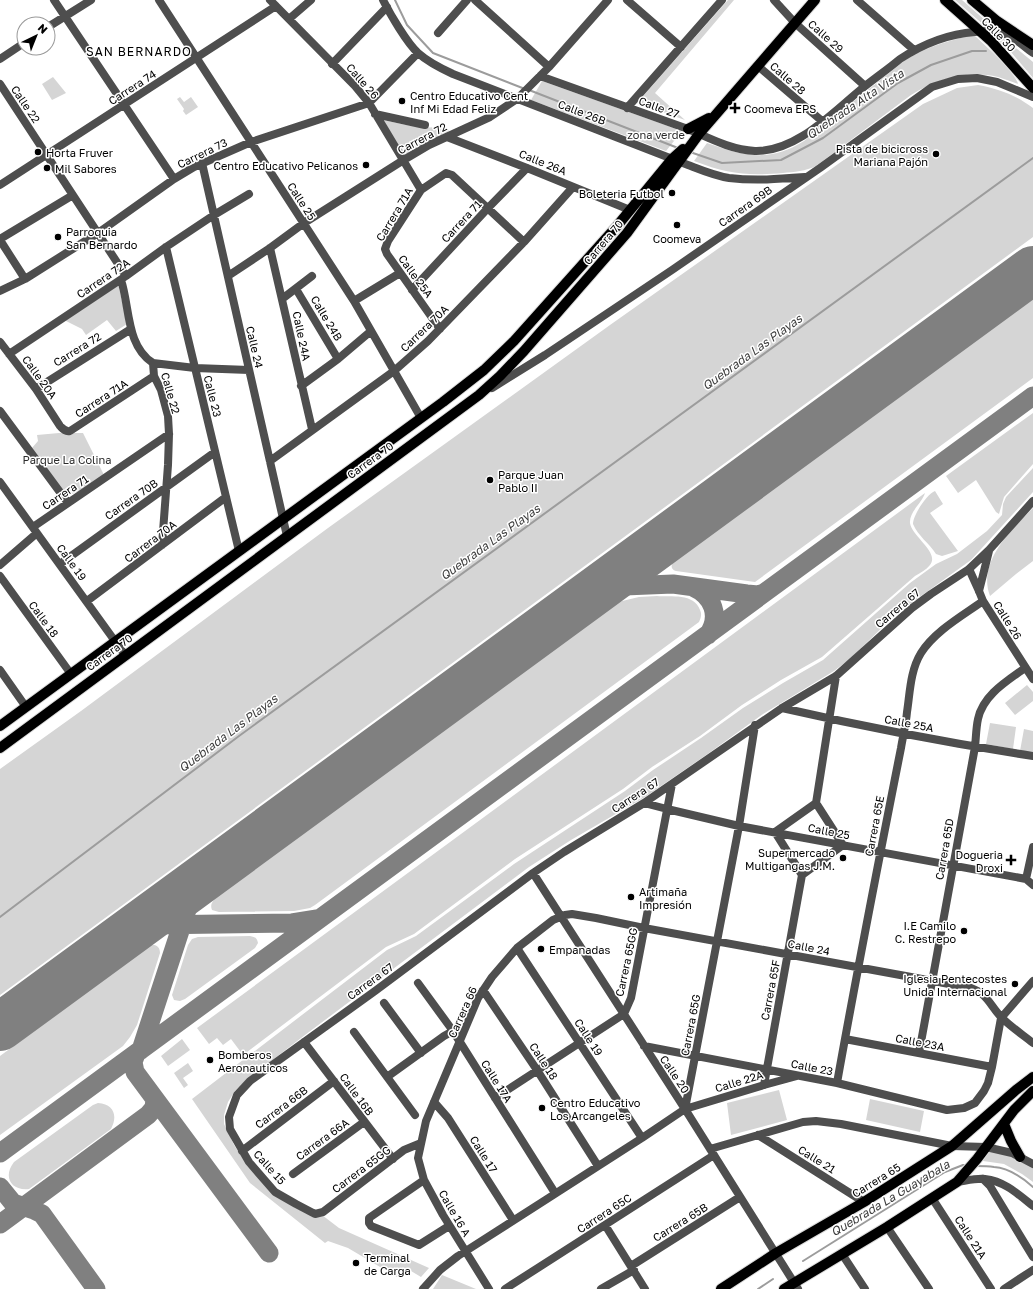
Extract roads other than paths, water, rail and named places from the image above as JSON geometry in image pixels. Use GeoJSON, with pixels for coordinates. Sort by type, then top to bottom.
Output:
{"type":"FeatureCollection","features":[{"type":"Feature","properties":{"kind":"main road","name":"Carrera 70"},"geometry":{"type":"LineString","coordinates":[[0,726],[421,418],[484,370],[514,341],[630,210],[682,154],[816,0]]}},
{"type":"Feature","properties":{"kind":"main road","name":"Calle 30"},"geometry":{"type":"LineString","coordinates":[[945,0],[981,31],[1002,52],[1033,88]]}},
{"type":"Feature","properties":{"kind":"main road","name":"Calle 30"},"geometry":{"type":"LineString","coordinates":[[972,0],[997,21],[1033,45]]}},
{"type":"Feature","properties":{"kind":"main road"},"geometry":{"type":"LineString","coordinates":[[688,129],[717,112]]}},
{"type":"Feature","properties":{"kind":"main road","name":"Carrera 70"},"geometry":{"type":"LineString","coordinates":[[0,748],[479,395],[524,351],[628,233],[682,154]]}},
{"type":"Feature","properties":{"kind":"main road","name":"Carrera 65"},"geometry":{"type":"LineString","coordinates":[[721,1289],[776,1253],[864,1202],[952,1146],[1033,1077]]}},
{"type":"Feature","properties":{"kind":"main road"},"geometry":{"type":"LineString","coordinates":[[784,1289],[796,1286],[842,1254],[887,1227],[956,1182],[977,1159],[1014,1110],[1033,1091]]}},
{"type":"Feature","properties":{"kind":"main road"},"geometry":{"type":"LineString","coordinates":[[1004,1124],[1020,1157]]}},
{"type":"Feature","properties":{"kind":"street"},"geometry":{"type":"LineString","coordinates":[[54,0],[174,179]]}},
{"type":"Feature","properties":{"kind":"street"},"geometry":{"type":"LineString","coordinates":[[56,22],[91,0]]}},
{"type":"Feature","properties":{"kind":"street","name":"Calle 25"},"geometry":{"type":"LineString","coordinates":[[159,0],[354,301],[421,418]]}},
{"type":"Feature","properties":{"kind":"street"},"geometry":{"type":"LineString","coordinates":[[289,18],[311,0]]}},
{"type":"Feature","properties":{"kind":"street"},"geometry":{"type":"LineString","coordinates":[[438,33],[468,0]]}},
{"type":"Feature","properties":{"kind":"street"},"geometry":{"type":"LineString","coordinates":[[475,0],[549,67]]}},
{"type":"Feature","properties":{"kind":"street","name":"Carrera 72"},"geometry":{"type":"LineString","coordinates":[[228,276],[304,223],[402,161],[429,145],[490,116],[520,97],[549,67],[608,0]]}},
{"type":"Feature","properties":{"kind":"street"},"geometry":{"type":"LineString","coordinates":[[627,0],[681,47]]}},
{"type":"Feature","properties":{"kind":"street"},"geometry":{"type":"LineString","coordinates":[[627,108],[722,0]]}},
{"type":"Feature","properties":{"kind":"street","name":"Calle 29"},"geometry":{"type":"LineString","coordinates":[[774,0],[796,23],[865,86]]}},
{"type":"Feature","properties":{"kind":"street"},"geometry":{"type":"LineString","coordinates":[[857,0],[914,50]]}},
{"type":"Feature","properties":{"kind":"street","name":"Carrera 74"},"geometry":{"type":"LineString","coordinates":[[0,185],[197,58],[273,3]]}},
{"type":"Feature","properties":{"kind":"street","name":"Calle 26"},"geometry":{"type":"LineString","coordinates":[[273,3],[355,86],[375,114],[402,161],[421,190]]}},
{"type":"Feature","properties":{"kind":"street"},"geometry":{"type":"LineString","coordinates":[[332,64],[385,3]]}},
{"type":"Feature","properties":{"kind":"street","name":"Calle 26B"},"geometry":{"type":"LineString","coordinates":[[385,3],[411,45],[418,53],[434,65],[447,71],[682,154],[728,178],[762,180],[806,177]]}},
{"type":"Feature","properties":{"kind":"street"},"geometry":{"type":"LineString","coordinates":[[822,121],[865,86],[914,50],[949,36],[981,31],[1006,34],[1033,53]]}},
{"type":"Feature","properties":{"kind":"street"},"geometry":{"type":"LineString","coordinates":[[0,59],[16,48]]}},
{"type":"Feature","properties":{"kind":"street","name":"Carrera 73"},"geometry":{"type":"LineString","coordinates":[[0,291],[25,279],[98,233],[174,179],[202,163],[251,142],[368,103],[418,53]]}},
{"type":"Feature","properties":{"kind":"street","name":"Calle 28"},"geometry":{"type":"LineString","coordinates":[[758,66],[822,121]]}},
{"type":"Feature","properties":{"kind":"street","name":"Calle 27"},"geometry":{"type":"LineString","coordinates":[[540,76],[739,148],[756,151],[786,145],[801,137],[822,121]]}},
{"type":"Feature","properties":{"kind":"street","name":"Carrera 69B"},"geometry":{"type":"LineString","coordinates":[[479,395],[545,355],[806,177],[926,90],[938,84],[958,79],[985,79],[997,82],[1033,97]]}},
{"type":"Feature","properties":{"kind":"street","name":"Calle 22"},"geometry":{"type":"LineString","coordinates":[[0,84],[98,233],[124,278],[131,328],[142,354],[153,364],[154,376],[161,390],[168,416],[168,465],[162,545]]}},
{"type":"Feature","properties":{"kind":"street"},"geometry":{"type":"LineString","coordinates":[[375,114],[425,125]]}},
{"type":"Feature","properties":{"kind":"street","name":"Calle 26A"},"geometry":{"type":"LineString","coordinates":[[447,137],[630,210]]}},
{"type":"Feature","properties":{"kind":"street","name":"Calle 24"},"geometry":{"type":"LineString","coordinates":[[202,163],[287,536]]}},
{"type":"Feature","properties":{"kind":"street","name":"Carrera 71"},"geometry":{"type":"LineString","coordinates":[[412,290],[527,168]]}},
{"type":"Feature","properties":{"kind":"street","name":"Carrera 71A"},"geometry":{"type":"LineString","coordinates":[[387,254],[385,249],[388,241],[421,190],[446,174],[452,175],[457,179],[488,208]]}},
{"type":"Feature","properties":{"kind":"street","name":"Carrera 70A"},"geometry":{"type":"LineString","coordinates":[[270,461],[312,429],[394,371],[428,341],[524,242],[573,187]]}},
{"type":"Feature","properties":{"kind":"street","name":"Carrera 72A"},"geometry":{"type":"LineString","coordinates":[[9,354],[124,278],[166,247],[214,215],[249,194]]}},
{"type":"Feature","properties":{"kind":"street"},"geometry":{"type":"LineString","coordinates":[[25,279],[0,239],[73,195]]}},
{"type":"Feature","properties":{"kind":"street"},"geometry":{"type":"LineString","coordinates":[[488,208],[524,242]]}},
{"type":"Feature","properties":{"kind":"street","name":"Calle 23"},"geometry":{"type":"LineString","coordinates":[[166,247],[239,551]]}},
{"type":"Feature","properties":{"kind":"street","name":"Calle 24A"},"geometry":{"type":"LineString","coordinates":[[270,248],[312,429]]}},
{"type":"Feature","properties":{"kind":"street","name":"Calle 25A"},"geometry":{"type":"LineString","coordinates":[[387,254],[440,329]]}},
{"type":"Feature","properties":{"kind":"street"},"geometry":{"type":"LineString","coordinates":[[354,301],[400,273]]}},
{"type":"Feature","properties":{"kind":"street"},"geometry":{"type":"LineString","coordinates":[[282,299],[312,276]]}},
{"type":"Feature","properties":{"kind":"street","name":"Calle 24B"},"geometry":{"type":"LineString","coordinates":[[296,289],[338,359]]}},
{"type":"Feature","properties":{"kind":"street","name":"Carrera 72"},"geometry":{"type":"LineString","coordinates":[[36,389],[131,328]]}},
{"type":"Feature","properties":{"kind":"street"},"geometry":{"type":"LineString","coordinates":[[301,386],[338,359],[372,331]]}},
{"type":"Feature","properties":{"kind":"street","name":"Calle 20A"},"geometry":{"type":"LineString","coordinates":[[0,342],[36,389],[60,426]]}},
{"type":"Feature","properties":{"kind":"street"},"geometry":{"type":"LineString","coordinates":[[153,364],[195,368],[249,370]]}},
{"type":"Feature","properties":{"kind":"street","name":"Carrera 71A"},"geometry":{"type":"LineString","coordinates":[[60,426],[65,430],[70,431],[154,376]]}},
{"type":"Feature","properties":{"kind":"street"},"geometry":{"type":"LineString","coordinates":[[1,413],[68,503]]}},
{"type":"Feature","properties":{"kind":"street","name":"Carrera 71"},"geometry":{"type":"LineString","coordinates":[[0,565],[35,530],[68,503],[169,434]]}},
{"type":"Feature","properties":{"kind":"street","name":"Carrera 70B"},"geometry":{"type":"LineString","coordinates":[[60,564],[215,452]]}},
{"type":"Feature","properties":{"kind":"street","name":"Calle 19"},"geometry":{"type":"LineString","coordinates":[[0,482],[126,654]]}},
{"type":"Feature","properties":{"kind":"street","name":"Carrera 70A"},"geometry":{"type":"LineString","coordinates":[[87,602],[226,497]]}},
{"type":"Feature","properties":{"kind":"street","name":"Carrera 67"},"geometry":{"type":"LineString","coordinates":[[237,1095],[250,1081],[408,967],[533,873],[564,852],[644,803],[755,725],[836,676],[912,608],[968,569],[989,550],[1033,501]]}},
{"type":"Feature","properties":{"kind":"street"},"geometry":{"type":"LineString","coordinates":[[979,590],[989,550]]}},
{"type":"Feature","properties":{"kind":"street","name":"Calle 26"},"geometry":{"type":"LineString","coordinates":[[968,569],[983,601],[1033,679]]}},
{"type":"Feature","properties":{"kind":"street","name":"Calle 18"},"geometry":{"type":"LineString","coordinates":[[0,576],[71,674]]}},
{"type":"Feature","properties":{"kind":"street","name":"Carrera 65E"},"geometry":{"type":"LineString","coordinates":[[837,1084],[880,852],[904,734],[912,678],[921,654],[933,639],[983,601]]}},
{"type":"Feature","properties":{"kind":"street","name":"Carrera 65D"},"geometry":{"type":"LineString","coordinates":[[919,1053],[975,747],[978,719],[981,709],[998,688],[1025,668]]}},
{"type":"Feature","properties":{"kind":"street"},"geometry":{"type":"LineString","coordinates":[[0,670],[26,707]]}},
{"type":"Feature","properties":{"kind":"street"},"geometry":{"type":"LineString","coordinates":[[816,803],[775,832],[802,875],[843,845],[816,803],[836,676]]}},
{"type":"Feature","properties":{"kind":"street","name":"Calle 25A"},"geometry":{"type":"LineString","coordinates":[[782,708],[904,734],[1033,756]]}},
{"type":"Feature","properties":{"kind":"street","name":"Carrera 65G"},"geometry":{"type":"LineString","coordinates":[[685,1109],[740,826],[755,725]]}},
{"type":"Feature","properties":{"kind":"street"},"geometry":{"type":"LineString","coordinates":[[667,809],[672,784]]}},
{"type":"Feature","properties":{"kind":"street","name":"Calle 25"},"geometry":{"type":"LineString","coordinates":[[644,803],[740,826],[1026,879],[1033,885]]}},
{"type":"Feature","properties":{"kind":"street","name":"Carrera 65GG"},"geometry":{"type":"LineString","coordinates":[[624,1014],[631,998],[667,809]]}},
{"type":"Feature","properties":{"kind":"street"},"geometry":{"type":"LineString","coordinates":[[1026,879],[1033,847]]}},
{"type":"Feature","properties":{"kind":"street","name":"Calle 20"},"geometry":{"type":"LineString","coordinates":[[533,873],[685,1109],[796,1286]]}},
{"type":"Feature","properties":{"kind":"street","name":"Carrera 65F"},"geometry":{"type":"LineString","coordinates":[[764,1085],[802,875]]}},
{"type":"Feature","properties":{"kind":"street","name":"Calle 24"},"geometry":{"type":"LineString","coordinates":[[561,916],[572,914],[596,918],[717,942],[971,988],[979,991],[986,997],[1001,1018],[1033,1043]]}},
{"type":"Feature","properties":{"kind":"street","name":"Carrera 66"},"geometry":{"type":"LineString","coordinates":[[421,1143],[426,1121],[483,990],[504,962],[517,948],[561,916]]}},
{"type":"Feature","properties":{"kind":"street","name":"Calle 19"},"geometry":{"type":"LineString","coordinates":[[517,948],[642,1138]]}},
{"type":"Feature","properties":{"kind":"street"},"geometry":{"type":"LineString","coordinates":[[992,1068],[1001,1018],[1033,981]]}},
{"type":"Feature","properties":{"kind":"street","name":"Calle 17A"},"geometry":{"type":"LineString","coordinates":[[418,983],[453,1031],[555,1193]]}},
{"type":"Feature","properties":{"kind":"street","name":"Calle 18"},"geometry":{"type":"LineString","coordinates":[[483,990],[537,1070],[598,1166]]}},
{"type":"Feature","properties":{"kind":"street"},"geometry":{"type":"LineString","coordinates":[[384,1003],[421,1053]]}},
{"type":"Feature","properties":{"kind":"street"},"geometry":{"type":"LineString","coordinates":[[495,1098],[624,1014]]}},
{"type":"Feature","properties":{"kind":"street"},"geometry":{"type":"LineString","coordinates":[[387,1077],[453,1031]]}},
{"type":"Feature","properties":{"kind":"street"},"geometry":{"type":"LineString","coordinates":[[354,1032],[415,1115]]}},
{"type":"Feature","properties":{"kind":"street","name":"Calle 23A"},"geometry":{"type":"LineString","coordinates":[[845,1039],[992,1068]]}},
{"type":"Feature","properties":{"kind":"street","name":"Calle 16B"},"geometry":{"type":"LineString","coordinates":[[304,1042],[393,1159]]}},
{"type":"Feature","properties":{"kind":"street","name":"Calle 23"},"geometry":{"type":"LineString","coordinates":[[644,1046],[800,1076],[947,1110],[964,1108],[975,1103],[984,1092],[992,1068]]}},
{"type":"Feature","properties":{"kind":"street","name":"Calle 22A"},"geometry":{"type":"LineString","coordinates":[[685,1109],[764,1085],[800,1076]]}},
{"type":"Feature","properties":{"kind":"street","name":"Carrera 66B"},"geometry":{"type":"LineString","coordinates":[[242,1151],[334,1081]]}},
{"type":"Feature","properties":{"kind":"street","name":"Calle 15"},"geometry":{"type":"LineString","coordinates":[[237,1095],[229,1117],[230,1129],[249,1162],[275,1192],[315,1214]]}},
{"type":"Feature","properties":{"kind":"street","name":"Calle 17"},"geometry":{"type":"LineString","coordinates":[[434,1102],[448,1118],[513,1220]]}},
{"type":"Feature","properties":{"kind":"street"},"geometry":{"type":"LineString","coordinates":[[423,1289],[440,1270],[465,1251],[685,1109]]}},
{"type":"Feature","properties":{"kind":"street"},"geometry":{"type":"LineString","coordinates":[[712,1152],[758,1135],[803,1122],[816,1121],[841,1124],[952,1146],[986,1147],[1005,1151],[1033,1164]]}},
{"type":"Feature","properties":{"kind":"street","name":"Carrera 66A"},"geometry":{"type":"LineString","coordinates":[[293,1174],[364,1122]]}},
{"type":"Feature","properties":{"kind":"street","name":"Calle 21"},"geometry":{"type":"LineString","coordinates":[[758,1135],[864,1202]]}},
{"type":"Feature","properties":{"kind":"street","name":"Carrera 65GG"},"geometry":{"type":"LineString","coordinates":[[315,1214],[323,1212],[404,1150],[421,1143]]}},
{"type":"Feature","properties":{"kind":"street","name":"Calle 16 A"},"geometry":{"type":"LineString","coordinates":[[421,1143],[418,1158],[424,1180],[450,1226],[489,1289]]}},
{"type":"Feature","properties":{"kind":"street","name":"Carrera 65C"},"geometry":{"type":"LineString","coordinates":[[505,1289],[605,1226],[712,1152]]}},
{"type":"Feature","properties":{"kind":"street"},"geometry":{"type":"LineString","coordinates":[[956,1182],[983,1179],[995,1181],[1016,1191],[1033,1206]]}},
{"type":"Feature","properties":{"kind":"street"},"geometry":{"type":"LineString","coordinates":[[983,1179],[990,1186],[1033,1257]]}},
{"type":"Feature","properties":{"kind":"street"},"geometry":{"type":"LineString","coordinates":[[424,1180],[369,1218],[371,1226],[419,1245],[450,1226]]}},
{"type":"Feature","properties":{"kind":"street","name":"Carrera 65B"},"geometry":{"type":"LineString","coordinates":[[601,1289],[740,1197]]}},
{"type":"Feature","properties":{"kind":"street","name":"Calle 21A"},"geometry":{"type":"LineString","coordinates":[[932,1198],[991,1289]]}},
{"type":"Feature","properties":{"kind":"street"},"geometry":{"type":"LineString","coordinates":[[605,1226],[645,1289]]}},
{"type":"Feature","properties":{"kind":"street"},"geometry":{"type":"LineString","coordinates":[[887,1227],[929,1289]]}},
{"type":"Feature","properties":{"kind":"street"},"geometry":{"type":"LineString","coordinates":[[842,1254],[865,1289]]}},
{"type":"Feature","properties":{"kind":"street"},"geometry":{"type":"LineString","coordinates":[[1004,1289],[1033,1270]]}},
{"type":"Feature","properties":{"kind":"waterway","name":"Quebrada Alta Vista"},"geometry":{"type":"LineString","coordinates":[[395,0],[407,25],[433,53],[525,89]]}},
{"type":"Feature","properties":{"kind":"waterway","name":"Quebrada Alta Vista"},"geometry":{"type":"LineString","coordinates":[[690,152],[722,163],[781,160],[823,138],[898,83],[931,65],[972,51],[986,51]]}},
{"type":"Feature","properties":{"kind":"waterway","name":"Quebrada Alta Vista"},"geometry":{"type":"LineString","coordinates":[[529,90],[678,148]]}},
{"type":"Feature","properties":{"kind":"waterway","name":"Quebrada Las Playas"},"geometry":{"type":"LineString","coordinates":[[0,917],[239,736],[1033,158]]}},
{"type":"Feature","properties":{"kind":"waterway","name":"Quebrada La Guayabala"},"geometry":{"type":"LineString","coordinates":[[803,1261],[945,1172],[963,1165],[967,1165]]}},
{"type":"Feature","properties":{"kind":"waterway","name":"Quebrada La Guayabala"},"geometry":{"type":"LineString","coordinates":[[975,1166],[1005,1169],[1020,1177],[1033,1187]]}},
{"type":"Feature","properties":{"kind":"waterway","name":"Quebrada La Guayabala"},"geometry":{"type":"LineString","coordinates":[[758,1289],[773,1279]]}},
{"type":"Feature","properties":{"kind":"place","name":"Centro Educativo Cent Inf Mi Edad Feliz"},"geometry":{"type":"Point","coordinates":[402,101]}},
{"type":"Feature","properties":{"kind":"place","name":"Coomeva EPS"},"geometry":{"type":"Point","coordinates":[735,108]}},
{"type":"Feature","properties":{"kind":"place","name":"Horta Fruver"},"geometry":{"type":"Point","coordinates":[38,152]}},
{"type":"Feature","properties":{"kind":"place","name":"Pista de bicicross Mariana Pajón"},"geometry":{"type":"Point","coordinates":[936,154]}},
{"type":"Feature","properties":{"kind":"place","name":"Centro Educativo Pelicanos"},"geometry":{"type":"Point","coordinates":[366,165]}},
{"type":"Feature","properties":{"kind":"place","name":"Mil Sabores"},"geometry":{"type":"Point","coordinates":[47,168]}},
{"type":"Feature","properties":{"kind":"place","name":"Boleteria Futbol"},"geometry":{"type":"Point","coordinates":[672,193]}},
{"type":"Feature","properties":{"kind":"place","name":"Coomeva"},"geometry":{"type":"Point","coordinates":[677,225]}},
{"type":"Feature","properties":{"kind":"place","name":"Parroquia San Bernardo"},"geometry":{"type":"Point","coordinates":[58,237]}},
{"type":"Feature","properties":{"kind":"place","name":"Parque Juan Pablo II"},"geometry":{"type":"Point","coordinates":[490,480]}},
{"type":"Feature","properties":{"kind":"place","name":"Supermercado Multigangas J.M."},"geometry":{"type":"Point","coordinates":[843,858]}},
{"type":"Feature","properties":{"kind":"place","name":"Dogueria Droxi"},"geometry":{"type":"Point","coordinates":[1011,860]}},
{"type":"Feature","properties":{"kind":"place","name":"Artimaña Impresión"},"geometry":{"type":"Point","coordinates":[631,897]}},
{"type":"Feature","properties":{"kind":"place","name":"I.E Camilo C. Restrepo"},"geometry":{"type":"Point","coordinates":[964,931]}},
{"type":"Feature","properties":{"kind":"place","name":"Empanadas"},"geometry":{"type":"Point","coordinates":[541,949]}},
{"type":"Feature","properties":{"kind":"place","name":"Iglesia Pentecostes Unida Internacional"},"geometry":{"type":"Point","coordinates":[1015,984]}},
{"type":"Feature","properties":{"kind":"place","name":"Bomberos Aeronauticos"},"geometry":{"type":"Point","coordinates":[210,1060]}},
{"type":"Feature","properties":{"kind":"place","name":"Centro Educativo Los Arcangeles"},"geometry":{"type":"Point","coordinates":[542,1108]}},
{"type":"Feature","properties":{"kind":"place","name":"Terminal de Carga"},"geometry":{"type":"Point","coordinates":[356,1263]}},
{"type":"Feature","properties":{"kind":"district","name":"SAN BERNARDO"},"geometry":{"type":"Point","coordinates":[139,51]}},
{"type":"Feature","properties":{"kind":"park label","name":"zona verde"},"geometry":{"type":"Point","coordinates":[656,134]}},
{"type":"Feature","properties":{"kind":"park label","name":"Parque La Colina"},"geometry":{"type":"Point","coordinates":[67,459]}}]}
